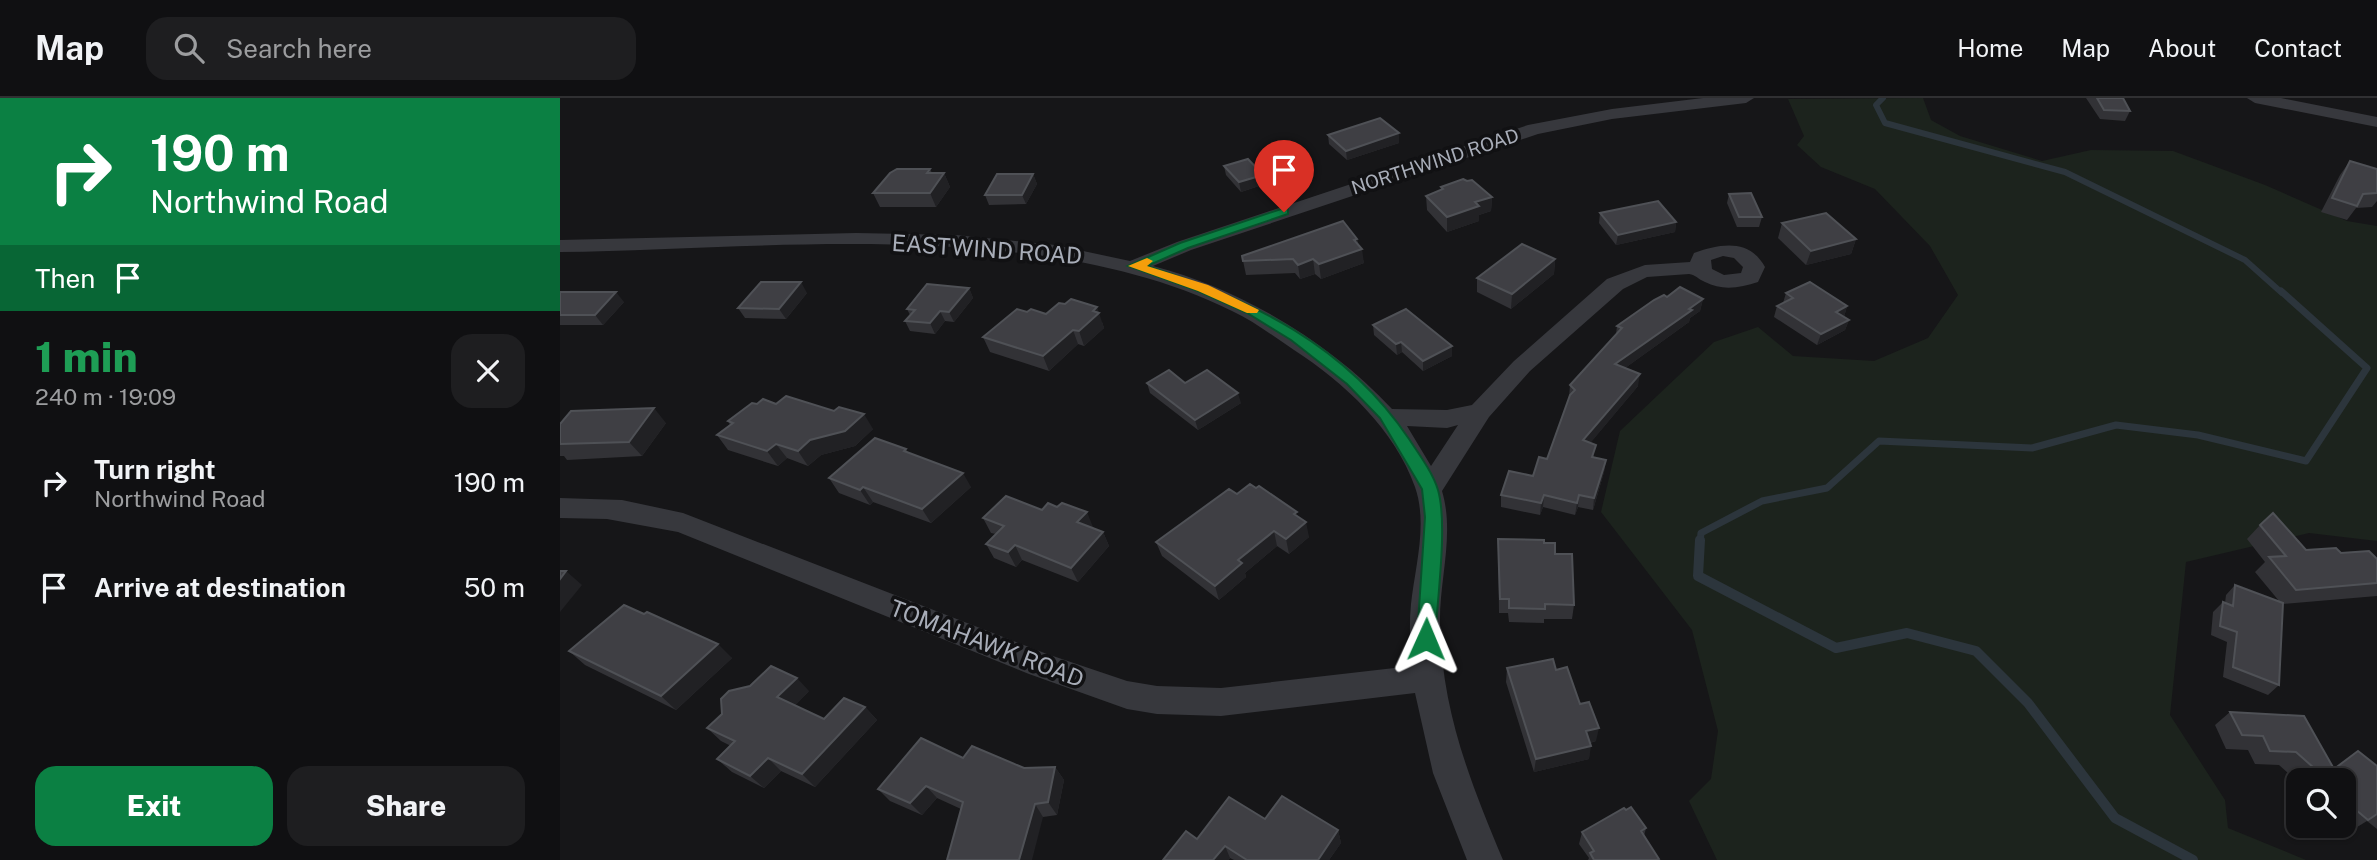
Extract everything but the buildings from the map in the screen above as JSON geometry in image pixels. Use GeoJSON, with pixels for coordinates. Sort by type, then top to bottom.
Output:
{"type":"FeatureCollection","features":[{"type":"Feature","properties":{"kind":"street","name":"NORTHWIND ROAD"},"geometry":{"type":"LineString","coordinates":[[1135,266],[1184,246],[1534,129],[1612,114],[1746,98]]}},
{"type":"Feature","properties":{"kind":"street"},"geometry":{"type":"LineString","coordinates":[[2255,98],[2377,122]]}},
{"type":"Feature","properties":{"kind":"street","name":"EASTWIND ROAD"},"geometry":{"type":"LineString","coordinates":[[560,246],[826,241],[1030,247],[1078,253],[1135,266],[1203,288],[1252,310],[1296,337],[1352,381],[1387,417],[1430,489],[1433,517],[1425,620],[1427,678]]}},
{"type":"Feature","properties":{"kind":"street"},"geometry":{"type":"LineString","coordinates":[[1430,489],[1480,411],[1522,366],[1615,284],[1631,275],[1649,270],[1700,268]]}},
{"type":"Feature","properties":{"kind":"street"},"geometry":{"type":"LineString","coordinates":[[1387,417],[1447,419],[1480,411]]}},
{"type":"Feature","properties":{"kind":"street","name":"TOMAHAWK ROAD"},"geometry":{"type":"LineString","coordinates":[[560,508],[592,507],[638,512],[683,523],[1040,665],[1127,695],[1170,701],[1222,702],[1427,678]]}},
{"type":"Feature","properties":{"kind":"street"},"geometry":{"type":"LineString","coordinates":[[1427,678],[1441,748],[1467,823],[1485,860]]}},
{"type":"Feature","properties":{"kind":"shaded area"},"geometry":{"type":"Polygon","coordinates":[[[1923,98],[1931,120],[1960,136],[2042,161],[2091,150],[2173,151],[2265,185],[2347,221],[2377,226],[2377,541],[2309,533],[2186,562],[2170,715],[2225,800],[2228,828],[2306,860],[1717,860],[1689,801],[1711,779],[1718,731],[1692,630],[1601,512],[1620,431],[1714,342],[1758,327],[1793,356],[1874,361],[1928,338],[1958,295],[1930,246],[1875,189],[1821,167],[1797,145],[1804,136],[1788,99],[1923,98]]]}},
{"type":"Feature","properties":{"kind":"waterway"},"geometry":{"type":"LineString","coordinates":[[1883,98],[1876,105],[1885,123],[2065,172],[2245,260],[2282,293]]}},
{"type":"Feature","properties":{"kind":"waterway"},"geometry":{"type":"LineString","coordinates":[[1700,542],[1701,533],[1762,501],[1827,488],[1879,441],[2032,448],[2116,425],[2198,435],[2306,461],[2367,368],[2281,291]]}},
{"type":"Feature","properties":{"kind":"waterway"},"geometry":{"type":"LineString","coordinates":[[1700,540],[1698,576],[1836,648],[1907,633],[1976,651],[2028,703],[2115,818],[2193,860]]}},
{"type":"Feature","properties":{"kind":"slow traffic"},"geometry":{"type":"LineString","coordinates":[[1147,261],[1135,266],[1172,276],[1252,310]]}},
{"type":"Feature","properties":{"kind":"route"},"geometry":{"type":"LineString","coordinates":[[1284,212],[1184,246],[1135,266],[1172,276],[1252,310],[1296,337],[1352,381],[1385,415],[1409,450],[1430,489],[1433,517],[1426,639]]}}]}
